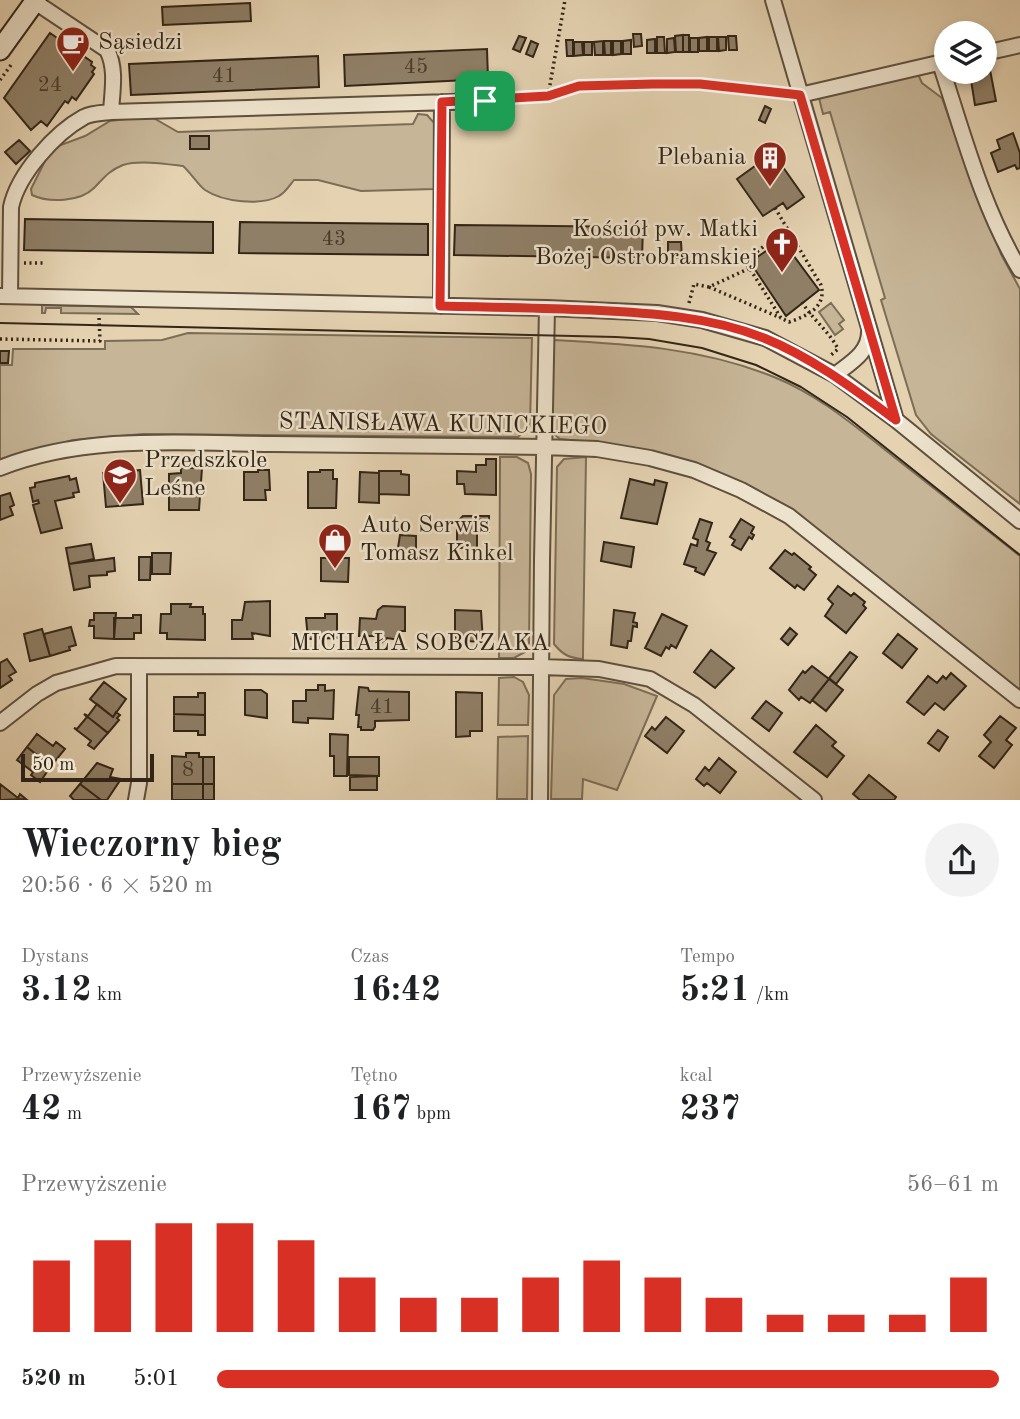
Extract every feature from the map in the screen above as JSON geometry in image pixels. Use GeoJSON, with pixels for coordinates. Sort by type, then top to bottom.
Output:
{"type":"FeatureCollection","features":[{"type":"Feature","properties":{"kind":"main road"},"geometry":{"type":"LineString","coordinates":[[0,50],[35,1]]}},
{"type":"Feature","properties":{"kind":"street"},"geometry":{"type":"LineString","coordinates":[[773,0],[896,420]]}},
{"type":"Feature","properties":{"kind":"street"},"geometry":{"type":"LineString","coordinates":[[35,1],[107,50],[113,75],[111,112]]}},
{"type":"Feature","properties":{"kind":"street"},"geometry":{"type":"LineString","coordinates":[[997,51],[1020,46]]}},
{"type":"Feature","properties":{"kind":"street"},"geometry":{"type":"LineString","coordinates":[[800,95],[934,64]]}},
{"type":"Feature","properties":{"kind":"street"},"geometry":{"type":"LineString","coordinates":[[949,84],[976,174],[1008,250],[1020,270]]}},
{"type":"Feature","properties":{"kind":"street"},"geometry":{"type":"LineString","coordinates":[[485,101],[111,112],[86,116],[34,162],[14,192],[5,296],[547,308],[657,313],[702,320],[765,338],[835,375],[896,420],[1020,521]]}},
{"type":"Feature","properties":{"kind":"street"},"geometry":{"type":"LineString","coordinates":[[440,306],[442,102]]}},
{"type":"Feature","properties":{"kind":"street"},"geometry":{"type":"LineString","coordinates":[[540,800],[547,308]]}},
{"type":"Feature","properties":{"kind":"street"},"geometry":{"type":"LineString","coordinates":[[835,375],[857,358],[867,346],[868,320]]}},
{"type":"Feature","properties":{"kind":"street","name":"STANISŁAWA KUNICKIEGO"},"geometry":{"type":"LineString","coordinates":[[0,468],[67,449],[107,444],[544,447],[597,449],[650,458],[694,470],[741,490],[789,516],[1020,700]]}},
{"type":"Feature","properties":{"kind":"street","name":"MICHAŁA SOBCZAKA"},"geometry":{"type":"LineString","coordinates":[[0,723],[56,682],[116,666],[599,669],[650,679],[694,705],[814,800]]}},
{"type":"Feature","properties":{"kind":"street"},"geometry":{"type":"LineString","coordinates":[[136,800],[139,783],[139,667]]}},
{"type":"Feature","properties":{"kind":"path"},"geometry":{"type":"LineString","coordinates":[[548,96],[565,0]]}},
{"type":"Feature","properties":{"kind":"path"},"geometry":{"type":"LineString","coordinates":[[485,101],[548,96],[579,86],[653,84],[700,84],[800,95]]}},
{"type":"Feature","properties":{"kind":"path"},"geometry":{"type":"LineString","coordinates":[[689,303],[694,284],[709,287],[789,323],[810,315],[822,300],[821,285],[775,208]]}},
{"type":"Feature","properties":{"kind":"path"},"geometry":{"type":"LineString","coordinates":[[781,318],[745,261],[786,229]]}},
{"type":"Feature","properties":{"kind":"path"},"geometry":{"type":"LineString","coordinates":[[709,287],[750,268]]}},
{"type":"Feature","properties":{"kind":"path"},"geometry":{"type":"LineString","coordinates":[[803,302],[810,315],[834,340],[838,349],[830,356],[820,351]]}},
{"type":"Feature","properties":{"kind":"path"},"geometry":{"type":"LineString","coordinates":[[0,339],[100,341],[99,317]]}},
{"type":"Feature","properties":{"kind":"shaded area"},"geometry":{"type":"Polygon","coordinates":[[[917,72],[922,83],[942,98],[1001,254],[1020,289],[1020,504],[931,434],[916,415],[881,300],[885,298],[830,112],[823,114],[819,98],[822,94],[917,72]]]}},
{"type":"Feature","properties":{"kind":"shaded area"},"geometry":{"type":"Polygon","coordinates":[[[418,114],[427,115],[436,125],[434,189],[361,191],[318,180],[294,180],[279,196],[252,202],[222,197],[205,190],[183,166],[145,163],[118,167],[81,196],[55,200],[32,195],[31,189],[47,157],[58,146],[85,136],[110,121],[150,116],[178,132],[413,124],[418,114]]]}},
{"type":"Feature","properties":{"kind":"shaded area"},"geometry":{"type":"Polygon","coordinates":[[[831,303],[844,320],[839,324],[843,329],[835,335],[819,312],[831,303]]]}},
{"type":"Feature","properties":{"kind":"shaded area"},"geometry":{"type":"Polygon","coordinates":[[[42,305],[131,307],[138,314],[61,313],[61,308],[46,308],[45,313],[42,313],[42,305]]]}},
{"type":"Feature","properties":{"kind":"shaded area"},"geometry":{"type":"Polygon","coordinates":[[[188,333],[532,338],[530,426],[518,437],[143,434],[73,440],[0,460],[0,365],[12,365],[13,349],[105,349],[105,341],[162,340],[188,333]]]}},
{"type":"Feature","properties":{"kind":"shaded area"},"geometry":{"type":"Polygon","coordinates":[[[554,340],[666,349],[747,367],[791,384],[851,423],[1020,556],[1020,693],[790,511],[598,443],[560,439],[554,434],[551,417],[554,340]]]}},
{"type":"Feature","properties":{"kind":"shaded area"},"geometry":{"type":"Polygon","coordinates":[[[500,457],[517,457],[528,463],[531,474],[529,643],[525,652],[514,658],[499,658],[500,457]]]}},
{"type":"Feature","properties":{"kind":"shaded area"},"geometry":{"type":"Polygon","coordinates":[[[586,457],[583,659],[567,655],[554,644],[557,467],[564,459],[586,457]]]}},
{"type":"Feature","properties":{"kind":"shaded area"},"geometry":{"type":"Polygon","coordinates":[[[514,677],[523,682],[529,695],[528,725],[498,725],[499,678],[514,677]]]}},
{"type":"Feature","properties":{"kind":"shaded area"},"geometry":{"type":"Polygon","coordinates":[[[582,678],[624,684],[657,696],[617,790],[583,779],[582,799],[551,799],[554,695],[566,679],[582,678]]]}},
{"type":"Feature","properties":{"kind":"shaded area"},"geometry":{"type":"Polygon","coordinates":[[[528,736],[527,799],[497,799],[498,737],[528,736]]]}},
{"type":"Feature","properties":{"kind":"building"},"geometry":{"type":"Polygon","coordinates":[[[250,3],[251,21],[163,25],[162,7],[250,3]]]}},
{"type":"Feature","properties":{"kind":"building"},"geometry":{"type":"Polygon","coordinates":[[[50,33],[92,62],[94,74],[76,100],[72,97],[68,103],[65,101],[47,126],[41,121],[31,130],[4,98],[50,33]]]}},
{"type":"Feature","properties":{"kind":"building"},"geometry":{"type":"Polygon","coordinates":[[[633,34],[641,34],[642,46],[634,47],[633,34]]]}},
{"type":"Feature","properties":{"kind":"building"},"geometry":{"type":"Polygon","coordinates":[[[683,35],[683,52],[676,52],[675,36],[683,35]]]}},
{"type":"Feature","properties":{"kind":"building"},"geometry":{"type":"Polygon","coordinates":[[[683,35],[689,35],[689,52],[683,52],[683,35]]]}},
{"type":"Feature","properties":{"kind":"building"},"geometry":{"type":"Polygon","coordinates":[[[519,36],[526,38],[520,52],[513,49],[519,36]]]}},
{"type":"Feature","properties":{"kind":"building"},"geometry":{"type":"Polygon","coordinates":[[[728,36],[736,36],[737,50],[729,50],[728,36]]]}},
{"type":"Feature","properties":{"kind":"building"},"geometry":{"type":"Polygon","coordinates":[[[657,37],[664,37],[665,53],[657,53],[657,37]]]}},
{"type":"Feature","properties":{"kind":"building"},"geometry":{"type":"Polygon","coordinates":[[[707,37],[707,51],[699,51],[699,38],[707,37]]]}},
{"type":"Feature","properties":{"kind":"building"},"geometry":{"type":"Polygon","coordinates":[[[709,37],[717,37],[717,51],[709,51],[709,37]]]}},
{"type":"Feature","properties":{"kind":"building"},"geometry":{"type":"Polygon","coordinates":[[[718,37],[726,37],[726,50],[719,51],[718,37]]]}},
{"type":"Feature","properties":{"kind":"building"},"geometry":{"type":"Polygon","coordinates":[[[674,38],[675,52],[667,53],[667,39],[674,38]]]}},
{"type":"Feature","properties":{"kind":"building"},"geometry":{"type":"Polygon","coordinates":[[[690,38],[698,38],[698,52],[690,52],[690,38]]]}},
{"type":"Feature","properties":{"kind":"building"},"geometry":{"type":"Polygon","coordinates":[[[655,39],[655,53],[647,53],[647,40],[655,39]]]}},
{"type":"Feature","properties":{"kind":"building"},"geometry":{"type":"Polygon","coordinates":[[[566,40],[573,40],[573,56],[567,56],[566,40]]]}},
{"type":"Feature","properties":{"kind":"building"},"geometry":{"type":"Polygon","coordinates":[[[631,40],[631,54],[623,54],[623,41],[631,40]]]}},
{"type":"Feature","properties":{"kind":"building"},"geometry":{"type":"Polygon","coordinates":[[[531,41],[538,44],[533,57],[526,54],[531,41]]]}},
{"type":"Feature","properties":{"kind":"building"},"geometry":{"type":"Polygon","coordinates":[[[603,41],[603,55],[595,55],[594,42],[603,41]]]}},
{"type":"Feature","properties":{"kind":"building"},"geometry":{"type":"Polygon","coordinates":[[[604,41],[611,41],[611,55],[605,55],[604,41]]]}},
{"type":"Feature","properties":{"kind":"building"},"geometry":{"type":"Polygon","coordinates":[[[613,41],[621,41],[621,54],[613,55],[613,41]]]}},
{"type":"Feature","properties":{"kind":"building"},"geometry":{"type":"Polygon","coordinates":[[[574,42],[582,42],[583,55],[574,56],[574,42]]]}},
{"type":"Feature","properties":{"kind":"building"},"geometry":{"type":"Polygon","coordinates":[[[584,42],[592,42],[592,55],[584,55],[584,42]]]}},
{"type":"Feature","properties":{"kind":"building"},"geometry":{"type":"Polygon","coordinates":[[[487,49],[488,79],[345,86],[344,55],[487,49]]]}},
{"type":"Feature","properties":{"kind":"building"},"geometry":{"type":"Polygon","coordinates":[[[318,56],[319,87],[131,95],[129,64],[318,56]]]}},
{"type":"Feature","properties":{"kind":"building"},"geometry":{"type":"Polygon","coordinates":[[[972,84],[993,84],[996,101],[975,105],[972,84]]]}},
{"type":"Feature","properties":{"kind":"building"},"geometry":{"type":"Polygon","coordinates":[[[765,106],[771,109],[765,123],[759,120],[765,106]]]}},
{"type":"Feature","properties":{"kind":"building"},"geometry":{"type":"Polygon","coordinates":[[[1013,133],[1020,153],[1020,168],[1017,169],[1015,165],[998,172],[991,153],[1000,149],[997,140],[1013,133]]]}},
{"type":"Feature","properties":{"kind":"building"},"geometry":{"type":"Polygon","coordinates":[[[190,136],[209,136],[209,149],[190,149],[190,136]]]}},
{"type":"Feature","properties":{"kind":"building"},"geometry":{"type":"Polygon","coordinates":[[[19,140],[30,151],[16,164],[5,152],[19,140]]]}},
{"type":"Feature","properties":{"kind":"building","name":"Plebania"},"geometry":{"type":"Polygon","coordinates":[[[773,153],[804,197],[787,209],[783,203],[763,216],[737,179],[773,153]]]}},
{"type":"Feature","properties":{"kind":"building"},"geometry":{"type":"Polygon","coordinates":[[[25,219],[213,222],[213,253],[24,250],[25,219]]]}},
{"type":"Feature","properties":{"kind":"building"},"geometry":{"type":"Polygon","coordinates":[[[240,222],[428,224],[428,255],[239,253],[240,222]]]}},
{"type":"Feature","properties":{"kind":"building"},"geometry":{"type":"Polygon","coordinates":[[[455,225],[643,227],[642,258],[454,255],[455,225]]]}},
{"type":"Feature","properties":{"kind":"building","name":"Kościół pw. Matki Bożej Ostrobramskiej"},"geometry":{"type":"Polygon","coordinates":[[[782,240],[819,290],[786,316],[750,262],[782,240]]]}},
{"type":"Feature","properties":{"kind":"building"},"geometry":{"type":"Polygon","coordinates":[[[668,242],[681,242],[682,258],[668,258],[668,242]]]}},
{"type":"Feature","properties":{"kind":"building"},"geometry":{"type":"Polygon","coordinates":[[[0,351],[9,351],[8,363],[0,363],[0,351]]]}},
{"type":"Feature","properties":{"kind":"building"},"geometry":{"type":"Polygon","coordinates":[[[486,459],[496,459],[496,495],[465,494],[464,484],[457,484],[457,471],[476,472],[476,465],[486,465],[486,459]]]}},
{"type":"Feature","properties":{"kind":"building"},"geometry":{"type":"Polygon","coordinates":[[[181,468],[202,468],[199,510],[169,510],[169,474],[181,473],[181,468]]]}},
{"type":"Feature","properties":{"kind":"building"},"geometry":{"type":"Polygon","coordinates":[[[140,470],[143,504],[106,507],[103,473],[140,470]]]}},
{"type":"Feature","properties":{"kind":"building"},"geometry":{"type":"Polygon","coordinates":[[[269,470],[270,490],[265,490],[266,500],[244,500],[244,472],[269,470]]]}},
{"type":"Feature","properties":{"kind":"building"},"geometry":{"type":"Polygon","coordinates":[[[333,470],[333,479],[337,479],[336,508],[308,508],[308,472],[333,470]]]}},
{"type":"Feature","properties":{"kind":"building"},"geometry":{"type":"Polygon","coordinates":[[[379,471],[401,471],[401,474],[409,475],[409,495],[379,494],[379,471]]]}},
{"type":"Feature","properties":{"kind":"building"},"geometry":{"type":"Polygon","coordinates":[[[360,472],[379,473],[379,503],[359,502],[360,472]]]}},
{"type":"Feature","properties":{"kind":"building"},"geometry":{"type":"Polygon","coordinates":[[[69,476],[70,480],[76,478],[79,492],[73,493],[74,497],[55,501],[62,528],[41,533],[33,505],[39,503],[38,500],[33,502],[30,488],[35,487],[35,483],[69,476]]]}},
{"type":"Feature","properties":{"kind":"building"},"geometry":{"type":"Polygon","coordinates":[[[630,479],[654,485],[655,480],[667,483],[657,524],[621,518],[630,479]]]}},
{"type":"Feature","properties":{"kind":"building"},"geometry":{"type":"Polygon","coordinates":[[[10,493],[14,505],[10,507],[13,515],[0,520],[0,496],[10,493]]]}},
{"type":"Feature","properties":{"kind":"building"},"geometry":{"type":"Polygon","coordinates":[[[463,516],[489,516],[489,532],[477,532],[477,548],[457,548],[457,522],[463,516]]]}},
{"type":"Feature","properties":{"kind":"building"},"geometry":{"type":"Polygon","coordinates":[[[700,519],[712,523],[706,541],[710,543],[707,550],[716,553],[704,575],[695,571],[696,568],[684,564],[691,544],[697,546],[698,540],[693,538],[700,519]]]}},
{"type":"Feature","properties":{"kind":"building"},"geometry":{"type":"Polygon","coordinates":[[[741,519],[754,527],[751,533],[754,535],[752,539],[749,537],[741,550],[732,545],[735,540],[730,537],[741,519]]]}},
{"type":"Feature","properties":{"kind":"building"},"geometry":{"type":"Polygon","coordinates":[[[400,535],[416,536],[416,551],[397,554],[400,535]]]}},
{"type":"Feature","properties":{"kind":"building"},"geometry":{"type":"Polygon","coordinates":[[[604,542],[634,547],[631,567],[601,561],[604,542]]]}},
{"type":"Feature","properties":{"kind":"building"},"geometry":{"type":"Polygon","coordinates":[[[91,544],[94,559],[69,564],[66,548],[91,544]]]}},
{"type":"Feature","properties":{"kind":"building"},"geometry":{"type":"Polygon","coordinates":[[[785,550],[792,555],[794,553],[811,567],[809,569],[816,575],[804,590],[797,585],[795,588],[770,568],[785,550]]]}},
{"type":"Feature","properties":{"kind":"building"},"geometry":{"type":"Polygon","coordinates":[[[152,553],[171,553],[170,574],[152,574],[152,553]]]}},
{"type":"Feature","properties":{"kind":"building"},"geometry":{"type":"Polygon","coordinates":[[[139,557],[151,557],[150,580],[139,580],[139,557]]]}},
{"type":"Feature","properties":{"kind":"building"},"geometry":{"type":"Polygon","coordinates":[[[114,558],[115,571],[107,572],[107,575],[89,576],[90,587],[74,590],[69,564],[114,558]]]}},
{"type":"Feature","properties":{"kind":"building","name":"Auto Serwis Tomasz Kinkel"},"geometry":{"type":"Polygon","coordinates":[[[321,558],[349,558],[348,582],[321,581],[321,558]]]}},
{"type":"Feature","properties":{"kind":"building"},"geometry":{"type":"Polygon","coordinates":[[[838,586],[851,596],[854,593],[865,602],[863,605],[866,608],[846,633],[825,616],[833,604],[828,599],[838,586]]]}},
{"type":"Feature","properties":{"kind":"building"},"geometry":{"type":"Polygon","coordinates":[[[270,601],[270,636],[252,633],[253,639],[232,639],[232,620],[242,620],[245,602],[270,601]]]}},
{"type":"Feature","properties":{"kind":"building"},"geometry":{"type":"Polygon","coordinates":[[[171,604],[203,607],[205,640],[167,639],[167,633],[160,633],[161,614],[171,614],[171,604]]]}},
{"type":"Feature","properties":{"kind":"building"},"geometry":{"type":"Polygon","coordinates":[[[383,606],[405,607],[405,631],[400,631],[400,640],[387,638],[381,643],[376,636],[359,636],[360,618],[376,619],[378,610],[383,606]]]}},
{"type":"Feature","properties":{"kind":"building"},"geometry":{"type":"Polygon","coordinates":[[[455,610],[481,611],[483,642],[455,638],[455,610]]]}},
{"type":"Feature","properties":{"kind":"building"},"geometry":{"type":"Polygon","coordinates":[[[614,610],[635,613],[633,622],[637,623],[637,627],[633,626],[627,648],[611,645],[614,610]]]}},
{"type":"Feature","properties":{"kind":"building"},"geometry":{"type":"Polygon","coordinates":[[[94,613],[116,613],[114,639],[94,638],[94,626],[89,626],[90,620],[94,620],[94,613]]]}},
{"type":"Feature","properties":{"kind":"building"},"geometry":{"type":"Polygon","coordinates":[[[325,614],[337,614],[337,638],[308,639],[306,618],[325,618],[325,614]]]}},
{"type":"Feature","properties":{"kind":"building"},"geometry":{"type":"Polygon","coordinates":[[[662,614],[687,626],[676,648],[671,645],[669,649],[666,647],[661,656],[645,648],[662,614]]]}},
{"type":"Feature","properties":{"kind":"building"},"geometry":{"type":"Polygon","coordinates":[[[133,615],[141,615],[141,633],[134,633],[134,639],[114,639],[114,618],[133,618],[133,615]]]}},
{"type":"Feature","properties":{"kind":"building"},"geometry":{"type":"Polygon","coordinates":[[[71,627],[76,645],[69,647],[70,650],[50,656],[44,634],[71,627]]]}},
{"type":"Feature","properties":{"kind":"building"},"geometry":{"type":"Polygon","coordinates":[[[790,628],[797,634],[788,645],[781,639],[790,628]]]}},
{"type":"Feature","properties":{"kind":"building"},"geometry":{"type":"Polygon","coordinates":[[[42,629],[50,656],[30,661],[24,634],[42,629]]]}},
{"type":"Feature","properties":{"kind":"building"},"geometry":{"type":"Polygon","coordinates":[[[898,634],[917,649],[902,668],[883,653],[898,634]]]}},
{"type":"Feature","properties":{"kind":"building"},"geometry":{"type":"Polygon","coordinates":[[[711,650],[734,668],[715,688],[694,672],[711,650]]]}},
{"type":"Feature","properties":{"kind":"building"},"geometry":{"type":"Polygon","coordinates":[[[850,652],[857,657],[836,684],[829,678],[850,652]]]}},
{"type":"Feature","properties":{"kind":"building"},"geometry":{"type":"Polygon","coordinates":[[[7,659],[16,672],[9,676],[12,680],[0,688],[0,663],[7,659]]]}},
{"type":"Feature","properties":{"kind":"building"},"geometry":{"type":"Polygon","coordinates":[[[812,666],[829,679],[810,703],[801,697],[799,700],[789,690],[803,671],[805,673],[812,666]]]}},
{"type":"Feature","properties":{"kind":"building"},"geometry":{"type":"Polygon","coordinates":[[[951,673],[966,686],[944,710],[935,703],[924,715],[907,702],[928,676],[937,683],[943,676],[946,679],[951,673]]]}},
{"type":"Feature","properties":{"kind":"building"},"geometry":{"type":"Polygon","coordinates":[[[829,679],[843,690],[826,711],[812,700],[829,679]]]}},
{"type":"Feature","properties":{"kind":"building"},"geometry":{"type":"Polygon","coordinates":[[[104,682],[126,699],[113,717],[90,699],[104,682]]]}},
{"type":"Feature","properties":{"kind":"building"},"geometry":{"type":"Polygon","coordinates":[[[318,685],[325,685],[325,691],[334,690],[333,719],[308,718],[308,723],[293,722],[293,701],[306,701],[306,690],[318,690],[318,685]]]}},
{"type":"Feature","properties":{"kind":"building"},"geometry":{"type":"Polygon","coordinates":[[[359,687],[368,688],[369,691],[409,692],[409,720],[375,721],[373,730],[361,730],[361,727],[358,727],[359,715],[356,715],[359,687]]]}},
{"type":"Feature","properties":{"kind":"building"},"geometry":{"type":"Polygon","coordinates":[[[245,690],[261,690],[267,694],[267,718],[245,715],[245,690]]]}},
{"type":"Feature","properties":{"kind":"building"},"geometry":{"type":"Polygon","coordinates":[[[456,692],[482,693],[482,731],[470,731],[470,736],[456,737],[456,692]]]}},
{"type":"Feature","properties":{"kind":"building"},"geometry":{"type":"Polygon","coordinates":[[[198,693],[205,693],[205,715],[174,714],[174,697],[198,697],[198,693]]]}},
{"type":"Feature","properties":{"kind":"building"},"geometry":{"type":"Polygon","coordinates":[[[766,701],[782,713],[769,731],[752,718],[766,701]]]}},
{"type":"Feature","properties":{"kind":"building"},"geometry":{"type":"Polygon","coordinates":[[[97,704],[113,717],[116,712],[120,715],[108,733],[84,714],[88,716],[97,704]]]}},
{"type":"Feature","properties":{"kind":"building"},"geometry":{"type":"Polygon","coordinates":[[[84,714],[108,733],[94,749],[88,745],[91,741],[74,728],[77,729],[87,717],[84,714]]]}},
{"type":"Feature","properties":{"kind":"building"},"geometry":{"type":"Polygon","coordinates":[[[174,714],[205,715],[205,735],[198,735],[198,731],[174,731],[174,714]]]}},
{"type":"Feature","properties":{"kind":"building"},"geometry":{"type":"Polygon","coordinates":[[[1000,716],[1016,728],[1006,740],[1012,745],[994,768],[979,756],[991,742],[984,735],[1000,716]]]}},
{"type":"Feature","properties":{"kind":"building"},"geometry":{"type":"Polygon","coordinates":[[[666,717],[684,731],[667,753],[645,736],[652,727],[655,730],[666,717]]]}},
{"type":"Feature","properties":{"kind":"building"},"geometry":{"type":"Polygon","coordinates":[[[816,725],[836,742],[832,746],[844,756],[827,777],[794,752],[816,725]]]}},
{"type":"Feature","properties":{"kind":"building"},"geometry":{"type":"Polygon","coordinates":[[[938,730],[948,737],[939,751],[928,743],[938,730]]]}},
{"type":"Feature","properties":{"kind":"building"},"geometry":{"type":"Polygon","coordinates":[[[37,734],[53,746],[56,742],[65,749],[51,766],[27,747],[37,734]]]}},
{"type":"Feature","properties":{"kind":"building"},"geometry":{"type":"Polygon","coordinates":[[[330,734],[348,735],[347,776],[334,776],[330,734]]]}},
{"type":"Feature","properties":{"kind":"building"},"geometry":{"type":"Polygon","coordinates":[[[27,747],[51,766],[40,782],[31,775],[33,772],[17,760],[27,747]]]}},
{"type":"Feature","properties":{"kind":"building"},"geometry":{"type":"Polygon","coordinates":[[[186,753],[199,753],[199,757],[203,757],[203,784],[172,784],[172,756],[186,757],[186,753]]]}},
{"type":"Feature","properties":{"kind":"building"},"geometry":{"type":"Polygon","coordinates":[[[203,757],[214,757],[214,784],[203,784],[203,757]]]}},
{"type":"Feature","properties":{"kind":"building"},"geometry":{"type":"Polygon","coordinates":[[[349,757],[379,757],[379,776],[349,775],[349,757]]]}},
{"type":"Feature","properties":{"kind":"building"},"geometry":{"type":"Polygon","coordinates":[[[719,758],[736,772],[720,793],[696,779],[705,767],[709,771],[719,758]]]}},
{"type":"Feature","properties":{"kind":"building"},"geometry":{"type":"Polygon","coordinates":[[[97,763],[113,769],[110,777],[121,779],[107,800],[101,800],[80,784],[97,763]]]}},
{"type":"Feature","properties":{"kind":"building"},"geometry":{"type":"Polygon","coordinates":[[[869,775],[896,797],[894,800],[860,800],[853,794],[869,775]]]}},
{"type":"Feature","properties":{"kind":"building"},"geometry":{"type":"Polygon","coordinates":[[[377,776],[377,790],[350,790],[350,777],[377,776]]]}},
{"type":"Feature","properties":{"kind":"building"},"geometry":{"type":"Polygon","coordinates":[[[0,784],[18,798],[20,794],[26,799],[0,800],[0,784]]]}},
{"type":"Feature","properties":{"kind":"building"},"geometry":{"type":"Polygon","coordinates":[[[80,784],[101,800],[74,800],[70,796],[80,784]]]}},
{"type":"Feature","properties":{"kind":"building"},"geometry":{"type":"Polygon","coordinates":[[[172,784],[203,784],[203,800],[172,800],[172,784]]]}},
{"type":"Feature","properties":{"kind":"building"},"geometry":{"type":"Polygon","coordinates":[[[203,784],[214,784],[214,800],[203,800],[203,784]]]}},
{"type":"Feature","properties":{"kind":"tram line"},"geometry":{"type":"LineString","coordinates":[[0,323],[616,337],[649,339],[702,348],[756,365],[801,387],[847,417],[1020,555]]}},
{"type":"Feature","properties":{"kind":"place","name":"Sąsiedzi"},"geometry":{"type":"Point","coordinates":[73,73]}},
{"type":"Feature","properties":{"kind":"place","name":"Plebania"},"geometry":{"type":"Point","coordinates":[770,188]}},
{"type":"Feature","properties":{"kind":"place","name":"Kościół pw. Matki Bożej Ostrobramskiej"},"geometry":{"type":"Point","coordinates":[782,274]}},
{"type":"Feature","properties":{"kind":"place","name":"Przedszkole Leśne"},"geometry":{"type":"Point","coordinates":[120,505]}},
{"type":"Feature","properties":{"kind":"place","name":"Auto Serwis Tomasz Kinkel"},"geometry":{"type":"Point","coordinates":[335,570]}},
{"type":"Feature","properties":{"kind":"route"},"geometry":{"type":"LineString","coordinates":[[653,84],[700,84],[800,95],[896,420],[835,375],[765,338],[702,320],[657,313],[440,306],[442,102],[485,101],[548,96],[579,86],[653,84]]}}]}
